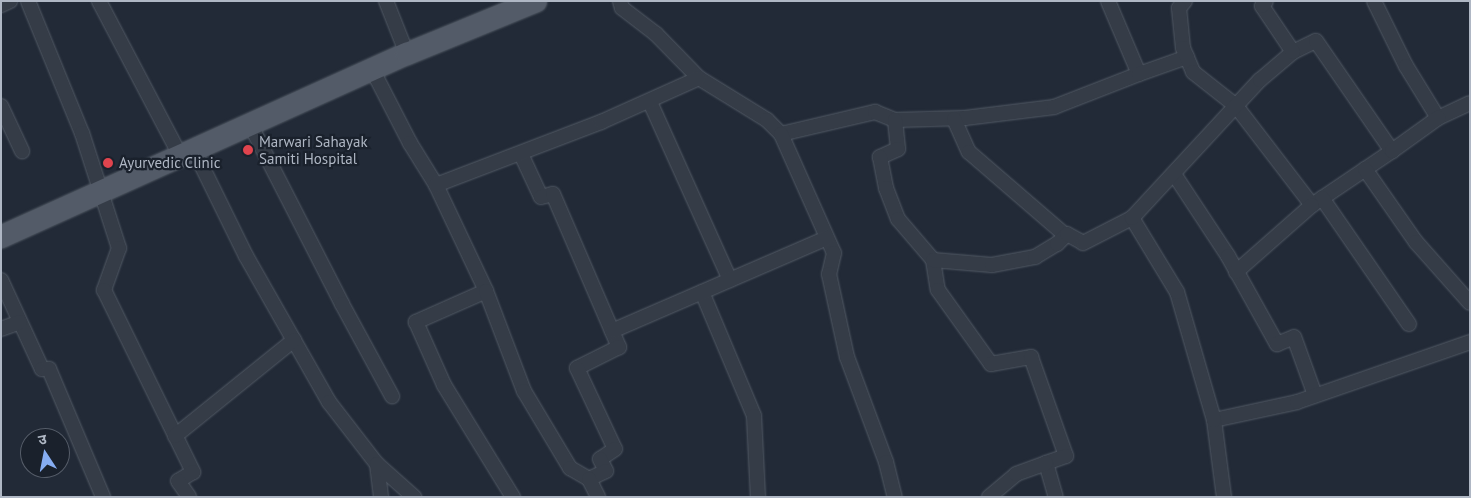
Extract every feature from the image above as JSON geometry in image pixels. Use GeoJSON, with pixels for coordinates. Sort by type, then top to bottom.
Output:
{"type":"FeatureCollection","features":[{"type":"Feature","properties":{"kind":"main road"},"geometry":{"type":"LineString","coordinates":[[1,237],[100,190],[188,155],[407,54],[536,1]]}},
{"type":"Feature","properties":{"kind":"street"},"geometry":{"type":"LineString","coordinates":[[1,5],[10,1]]}},
{"type":"Feature","properties":{"kind":"street"},"geometry":{"type":"LineString","coordinates":[[28,1],[82,133],[119,248],[104,290],[193,472],[178,481],[188,497]]}},
{"type":"Feature","properties":{"kind":"street"},"geometry":{"type":"LineString","coordinates":[[99,1],[329,402],[377,464],[414,497]]}},
{"type":"Feature","properties":{"kind":"street"},"geometry":{"type":"LineString","coordinates":[[386,1],[407,54]]}},
{"type":"Feature","properties":{"kind":"street"},"geometry":{"type":"LineString","coordinates":[[620,1],[622,8],[656,34],[699,78],[767,120],[781,134],[834,253],[829,274],[847,357],[886,462],[895,497]]}},
{"type":"Feature","properties":{"kind":"street"},"geometry":{"type":"LineString","coordinates":[[1108,1],[1139,74]]}},
{"type":"Feature","properties":{"kind":"street"},"geometry":{"type":"LineString","coordinates":[[1185,1],[1178,8],[1187,57],[1193,72],[1236,106],[1317,202],[1409,324]]}},
{"type":"Feature","properties":{"kind":"street"},"geometry":{"type":"LineString","coordinates":[[1266,1],[1262,6],[1293,52]]}},
{"type":"Feature","properties":{"kind":"street"},"geometry":{"type":"LineString","coordinates":[[1374,1],[1406,66],[1438,118]]}},
{"type":"Feature","properties":{"kind":"street"},"geometry":{"type":"LineString","coordinates":[[954,119],[969,152],[1066,235],[1083,243],[1132,218],[1260,80],[1293,52],[1316,41],[1392,151]]}},
{"type":"Feature","properties":{"kind":"street"},"geometry":{"type":"LineString","coordinates":[[781,134],[875,112],[895,120],[954,119],[1054,107],[1187,57]]}},
{"type":"Feature","properties":{"kind":"street"},"geometry":{"type":"LineString","coordinates":[[373,71],[410,143],[436,185],[486,291],[524,391],[570,468],[589,479],[598,497]]}},
{"type":"Feature","properties":{"kind":"street"},"geometry":{"type":"LineString","coordinates":[[436,185],[650,102],[699,78]]}},
{"type":"Feature","properties":{"kind":"street"},"geometry":{"type":"LineString","coordinates":[[650,102],[730,280]]}},
{"type":"Feature","properties":{"kind":"street"},"geometry":{"type":"LineString","coordinates":[[1236,272],[1317,202],[1438,118],[1470,103]]}},
{"type":"Feature","properties":{"kind":"street"},"geometry":{"type":"LineString","coordinates":[[1,106],[22,151]]}},
{"type":"Feature","properties":{"kind":"street"},"geometry":{"type":"LineString","coordinates":[[895,120],[898,149],[880,157],[886,188],[898,219],[933,260],[938,290],[991,364],[1031,357],[1066,456],[1016,474],[989,497]]}},
{"type":"Feature","properties":{"kind":"street"},"geometry":{"type":"LineString","coordinates":[[251,126],[342,304],[392,396]]}},
{"type":"Feature","properties":{"kind":"street"},"geometry":{"type":"LineString","coordinates":[[520,154],[542,197],[553,194],[619,347],[577,368],[615,449],[600,459],[606,471],[589,479]]}},
{"type":"Feature","properties":{"kind":"street"},"geometry":{"type":"LineString","coordinates":[[1365,169],[1416,242],[1470,303]]}},
{"type":"Feature","properties":{"kind":"street"},"geometry":{"type":"LineString","coordinates":[[1174,174],[1236,272],[1276,344],[1294,337],[1315,395]]}},
{"type":"Feature","properties":{"kind":"street"},"geometry":{"type":"LineString","coordinates":[[1132,218],[1177,292],[1214,420],[1224,497]]}},
{"type":"Feature","properties":{"kind":"street"},"geometry":{"type":"LineString","coordinates":[[933,260],[992,265],[1035,257],[1066,235]]}},
{"type":"Feature","properties":{"kind":"street"},"geometry":{"type":"LineString","coordinates":[[612,331],[827,238]]}},
{"type":"Feature","properties":{"kind":"street"},"geometry":{"type":"LineString","coordinates":[[1,280],[42,369],[49,369],[103,497]]}},
{"type":"Feature","properties":{"kind":"street"},"geometry":{"type":"LineString","coordinates":[[486,291],[416,322],[444,385],[513,497]]}},
{"type":"Feature","properties":{"kind":"street"},"geometry":{"type":"LineString","coordinates":[[702,292],[754,416],[758,497]]}},
{"type":"Feature","properties":{"kind":"street"},"geometry":{"type":"LineString","coordinates":[[1,329],[20,322]]}},
{"type":"Feature","properties":{"kind":"street"},"geometry":{"type":"LineString","coordinates":[[175,436],[294,340]]}},
{"type":"Feature","properties":{"kind":"street"},"geometry":{"type":"LineString","coordinates":[[1214,420],[1315,395],[1470,342]]}},
{"type":"Feature","properties":{"kind":"street"},"geometry":{"type":"LineString","coordinates":[[1046,463],[1056,497]]}},
{"type":"Feature","properties":{"kind":"street"},"geometry":{"type":"LineString","coordinates":[[377,464],[381,497]]}},
{"type":"Feature","properties":{"kind":"place","name":"Marwari Sahayak Samiti Hospital"},"geometry":{"type":"Point","coordinates":[248,150]}},
{"type":"Feature","properties":{"kind":"place","name":"Ayurvedic Clinic"},"geometry":{"type":"Point","coordinates":[108,163]}}]}
